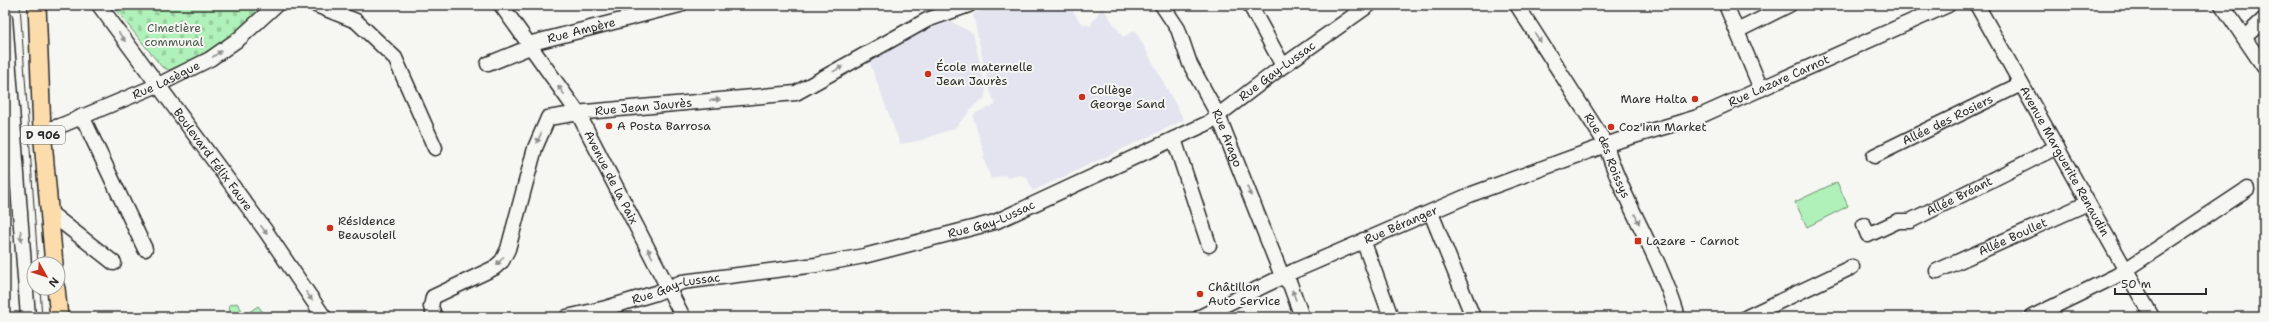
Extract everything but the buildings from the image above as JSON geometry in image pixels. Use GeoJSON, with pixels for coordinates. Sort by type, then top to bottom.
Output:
{"type":"FeatureCollection","features":[{"type":"Feature","properties":{"kind":"main road","name":"D 906"},"geometry":{"type":"LineString","coordinates":[[37,5],[42,130],[53,256]]}},
{"type":"Feature","properties":{"kind":"main road"},"geometry":{"type":"LineString","coordinates":[[57,296],[58,317]]}},
{"type":"Feature","properties":{"kind":"street","name":"Boulevard Félix Faure"},"geometry":{"type":"LineString","coordinates":[[99,5],[265,230],[324,317]]}},
{"type":"Feature","properties":{"kind":"street","name":"Rue Lasègue"},"geometry":{"type":"LineString","coordinates":[[42,130],[60,126],[158,85],[210,59],[240,38],[276,5]]}},
{"type":"Feature","properties":{"kind":"street"},"geometry":{"type":"LineString","coordinates":[[316,5],[356,21],[394,58],[435,148]]}},
{"type":"Feature","properties":{"kind":"street","name":"Avenue de la Paix"},"geometry":{"type":"LineString","coordinates":[[501,5],[578,113],[683,317]]}},
{"type":"Feature","properties":{"kind":"street","name":"Rue Ampère"},"geometry":{"type":"LineString","coordinates":[[488,64],[529,46],[680,5]]}},
{"type":"Feature","properties":{"kind":"street","name":"Rue Jean Jaurès"},"geometry":{"type":"LineString","coordinates":[[435,317],[430,307],[433,297],[494,268],[502,261],[508,249],[535,148],[548,118],[578,113],[796,93],[927,20],[969,5]]}},
{"type":"Feature","properties":{"kind":"street","name":"Rue Arago"},"geometry":{"type":"LineString","coordinates":[[1162,5],[1178,29],[1190,64],[1218,116],[1282,276],[1290,284],[1302,317]]}},
{"type":"Feature","properties":{"kind":"street"},"geometry":{"type":"LineString","coordinates":[[1250,5],[1283,66]]}},
{"type":"Feature","properties":{"kind":"street","name":"Rue Gay-Lussac"},"geometry":{"type":"LineString","coordinates":[[567,317],[606,308],[682,282],[816,265],[864,256],[995,222],[1208,123],[1283,66],[1369,5]]}},
{"type":"Feature","properties":{"kind":"street","name":"Rue des Roissys"},"geometry":{"type":"LineString","coordinates":[[1517,5],[1606,144],[1609,157],[1668,283],[1678,317]]}},
{"type":"Feature","properties":{"kind":"street"},"geometry":{"type":"LineString","coordinates":[[1726,5],[1761,89]]}},
{"type":"Feature","properties":{"kind":"street"},"geometry":{"type":"LineString","coordinates":[[1737,31],[1789,5]]}},
{"type":"Feature","properties":{"kind":"street","name":"Rue Lazare Carnot"},"geometry":{"type":"LineString","coordinates":[[1606,144],[1698,117],[1948,5]]}},
{"type":"Feature","properties":{"kind":"street","name":"Avenue Marguerite Renaudin"},"geometry":{"type":"LineString","coordinates":[[1977,5],[2152,317]]}},
{"type":"Feature","properties":{"kind":"street"},"geometry":{"type":"LineString","coordinates":[[2222,5],[2264,66]]}},
{"type":"Feature","properties":{"kind":"street"},"geometry":{"type":"LineString","coordinates":[[5,18],[10,151],[28,317]]}},
{"type":"Feature","properties":{"kind":"street"},"geometry":{"type":"LineString","coordinates":[[2244,38],[2264,19]]}},
{"type":"Feature","properties":{"kind":"street","name":"Allée des Rosiers"},"geometry":{"type":"LineString","coordinates":[[1874,156],[2021,84]]}},
{"type":"Feature","properties":{"kind":"street"},"geometry":{"type":"LineString","coordinates":[[82,116],[144,249]]}},
{"type":"Feature","properties":{"kind":"street"},"geometry":{"type":"LineString","coordinates":[[1174,139],[1209,245]]}},
{"type":"Feature","properties":{"kind":"street","name":"Rue Béranger"},"geometry":{"type":"LineString","coordinates":[[1200,317],[1217,313],[1282,276],[1363,240],[1431,213],[1472,194],[1606,144]]}},
{"type":"Feature","properties":{"kind":"street","name":"Allée Bréant"},"geometry":{"type":"LineString","coordinates":[[1864,225],[1868,235],[1898,221],[1910,221],[2057,147]]}},
{"type":"Feature","properties":{"kind":"street"},"geometry":{"type":"LineString","coordinates":[[2032,317],[2126,270],[2247,189]]}},
{"type":"Feature","properties":{"kind":"street","name":"Allée Boullet"},"geometry":{"type":"LineString","coordinates":[[1937,271],[2088,203]]}},
{"type":"Feature","properties":{"kind":"street"},"geometry":{"type":"LineString","coordinates":[[49,212],[114,264]]}},
{"type":"Feature","properties":{"kind":"street"},"geometry":{"type":"LineString","coordinates":[[1431,213],[1473,317]]}},
{"type":"Feature","properties":{"kind":"street"},"geometry":{"type":"LineString","coordinates":[[1363,240],[1391,317]]}},
{"type":"Feature","properties":{"kind":"street"},"geometry":{"type":"LineString","coordinates":[[1746,317],[1852,266]]}},
{"type":"Feature","properties":{"kind":"shaded area","name":"Collège George Sand"},"geometry":{"type":"Polygon","coordinates":[[[994,5],[1069,5],[1080,22],[1090,26],[1102,7],[1123,37],[1135,30],[1184,120],[1033,191],[1027,178],[1021,175],[1007,178],[1005,175],[991,179],[983,157],[985,156],[973,117],[975,113],[996,105],[989,89],[973,14],[994,5]]]}},
{"type":"Feature","properties":{"kind":"shaded area","name":"École maternelle Jean Jaurès"},"geometry":{"type":"Polygon","coordinates":[[[950,21],[973,33],[986,90],[984,100],[976,104],[955,128],[919,141],[900,144],[868,58],[924,27],[928,30],[950,21]]]}},
{"type":"Feature","properties":{"kind":"green space","name":"Cimetière communal"},"geometry":{"type":"Polygon","coordinates":[[[112,5],[266,5],[221,43],[196,58],[169,70],[162,67],[112,5]]]}},
{"type":"Feature","properties":{"kind":"green space"},"geometry":{"type":"Polygon","coordinates":[[[1837,182],[1848,206],[1807,227],[1795,202],[1837,182]]]}},
{"type":"Feature","properties":{"kind":"green space"},"geometry":{"type":"Polygon","coordinates":[[[237,303],[245,315],[258,306],[267,317],[231,317],[229,305],[237,303]]]}},
{"type":"Feature","properties":{"kind":"tram line"},"geometry":{"type":"LineString","coordinates":[[20,5],[37,256]]}},
{"type":"Feature","properties":{"kind":"tram line"},"geometry":{"type":"LineString","coordinates":[[41,296],[42,317]]}},
{"type":"Feature","properties":{"kind":"place","name":"École maternelle Jean Jaurès"},"geometry":{"type":"Point","coordinates":[928,74]}},
{"type":"Feature","properties":{"kind":"place","name":"Collège George Sand"},"geometry":{"type":"Point","coordinates":[1082,97]}},
{"type":"Feature","properties":{"kind":"place","name":"Mare Halta"},"geometry":{"type":"Point","coordinates":[1695,99]}},
{"type":"Feature","properties":{"kind":"place","name":"A Posta Barrosa"},"geometry":{"type":"Point","coordinates":[609,126]}},
{"type":"Feature","properties":{"kind":"place","name":"Coz'inn Market"},"geometry":{"type":"Point","coordinates":[1611,127]}},
{"type":"Feature","properties":{"kind":"place","name":"Résidence Beausoleil"},"geometry":{"type":"Point","coordinates":[330,228]}},
{"type":"Feature","properties":{"kind":"place","name":"Lazare - Carnot"},"geometry":{"type":"Point","coordinates":[1638,241]}},
{"type":"Feature","properties":{"kind":"place","name":"Châtillon Auto Service"},"geometry":{"type":"Point","coordinates":[1200,294]}}]}
